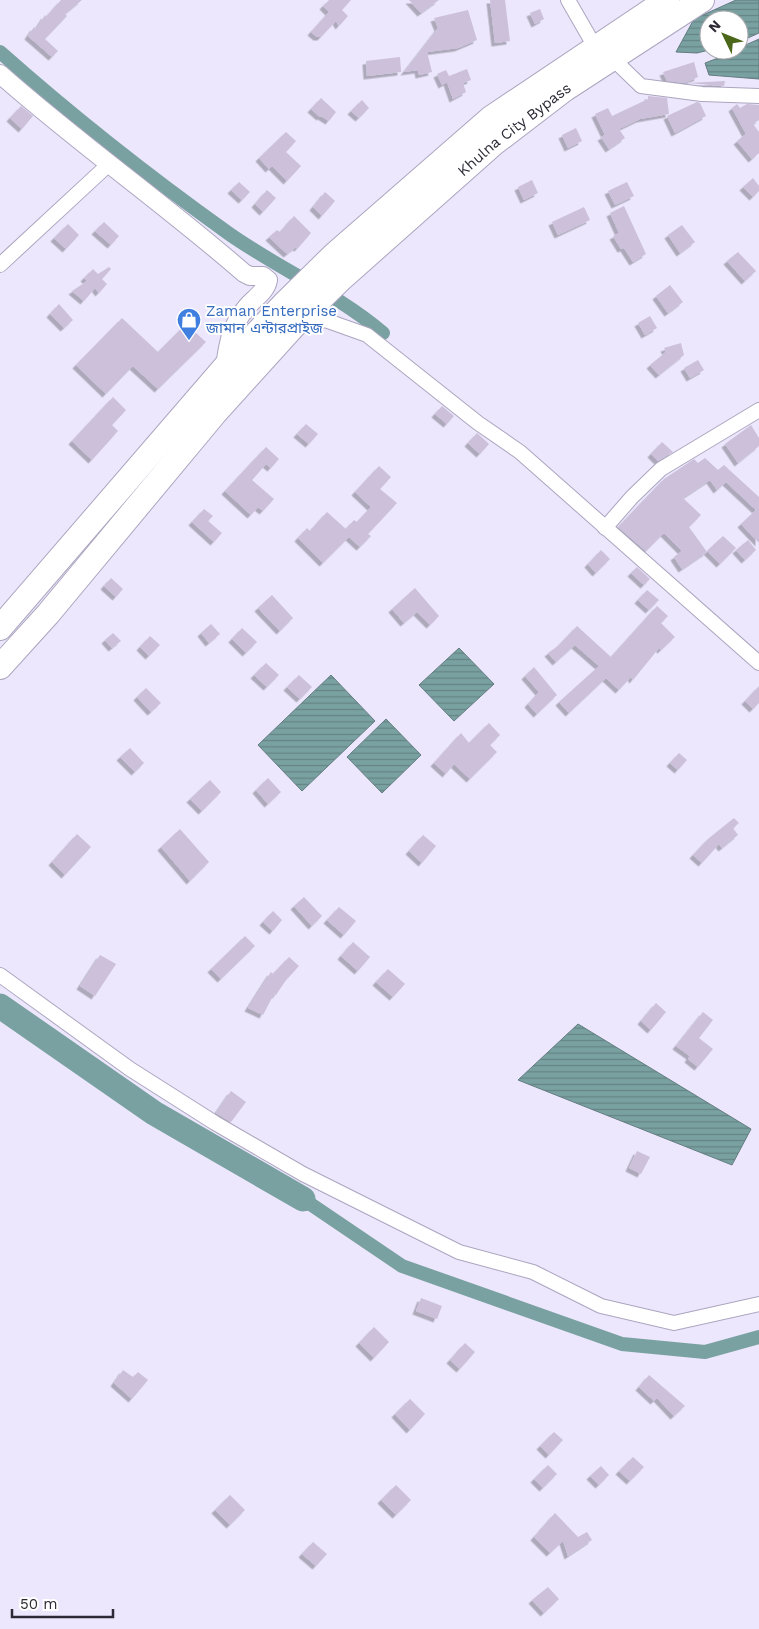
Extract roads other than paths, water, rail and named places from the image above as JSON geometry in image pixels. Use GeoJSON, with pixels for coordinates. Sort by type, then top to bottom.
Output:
{"type":"FeatureCollection","features":[{"type":"Feature","properties":{"kind":"highway","name":"Khulna City Bypass"},"geometry":{"type":"LineString","coordinates":[[293,316],[342,278],[493,144],[565,89],[667,0]]}},
{"type":"Feature","properties":{"kind":"highway","name":"Khulna City Bypass"},"geometry":{"type":"LineString","coordinates":[[293,316],[335,254],[491,118],[604,53],[702,0]]}},
{"type":"Feature","properties":{"kind":"highway"},"geometry":{"type":"LineString","coordinates":[[0,628],[226,366],[293,316]]}},
{"type":"Feature","properties":{"kind":"highway"},"geometry":{"type":"LineString","coordinates":[[0,667],[60,599],[293,316]]}},
{"type":"Feature","properties":{"kind":"street"},"geometry":{"type":"LineString","coordinates":[[568,0],[604,53],[641,86],[702,94],[759,96]]}},
{"type":"Feature","properties":{"kind":"street"},"geometry":{"type":"LineString","coordinates":[[0,74],[48,116],[177,215],[244,273],[250,276],[263,276],[268,280],[265,288],[246,306],[236,321],[228,340],[226,366]]}},
{"type":"Feature","properties":{"kind":"street"},"geometry":{"type":"LineString","coordinates":[[0,265],[109,164]]}},
{"type":"Feature","properties":{"kind":"street"},"geometry":{"type":"LineString","coordinates":[[293,316],[325,320],[367,335],[478,424],[520,452],[759,663]]}},
{"type":"Feature","properties":{"kind":"street"},"geometry":{"type":"LineString","coordinates":[[605,528],[632,497],[661,469],[759,410]]}},
{"type":"Feature","properties":{"kind":"street"},"geometry":{"type":"LineString","coordinates":[[0,975],[130,1069],[215,1123],[303,1174],[459,1252],[533,1272],[601,1306],[674,1322],[759,1304]]}},
{"type":"Feature","properties":{"kind":"waterway"},"geometry":{"type":"LineString","coordinates":[[0,52],[83,122],[199,212],[247,246],[327,293],[383,333]]}},
{"type":"Feature","properties":{"kind":"waterway"},"geometry":{"type":"LineString","coordinates":[[0,1006],[154,1113],[303,1199]]}},
{"type":"Feature","properties":{"kind":"waterway"},"geometry":{"type":"LineString","coordinates":[[303,1199],[402,1266],[622,1344],[705,1352],[759,1337]]}},
{"type":"Feature","properties":{"kind":"place","name":"Zaman Enterprise জামান এন্টারপ্রাইজ"},"geometry":{"type":"Point","coordinates":[189,341]}}]}
